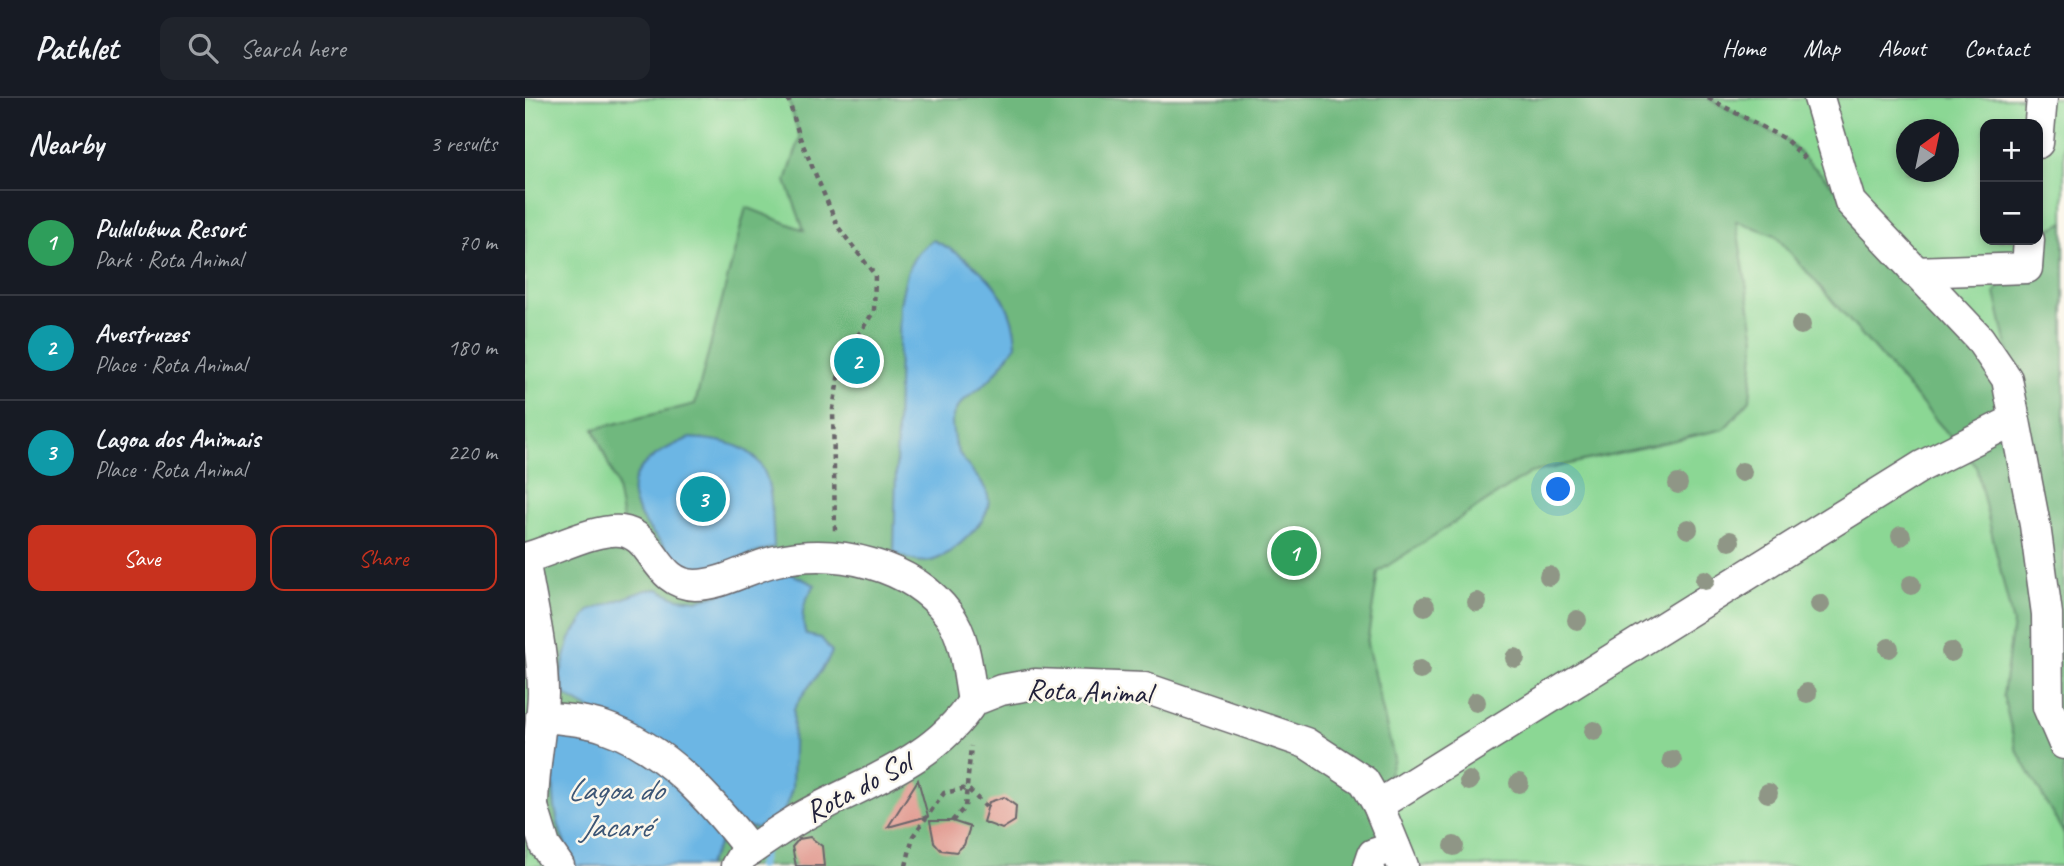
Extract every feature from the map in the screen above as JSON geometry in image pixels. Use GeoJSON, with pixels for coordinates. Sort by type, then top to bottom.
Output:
{"type":"FeatureCollection","features":[{"type":"Feature","properties":{"kind":"street"},"geometry":{"type":"LineString","coordinates":[[1819,98],[1850,202],[1979,338],[2007,379],[2035,525],[2047,614],[2047,707],[2064,744]]}},
{"type":"Feature","properties":{"kind":"street"},"geometry":{"type":"LineString","coordinates":[[2040,119],[2042,98]]}},
{"type":"Feature","properties":{"kind":"street"},"geometry":{"type":"LineString","coordinates":[[1914,272],[2027,268],[2029,245]]}},
{"type":"Feature","properties":{"kind":"street"},"geometry":{"type":"LineString","coordinates":[[1378,805],[1922,466],[2014,420]]}},
{"type":"Feature","properties":{"kind":"street"},"geometry":{"type":"LineString","coordinates":[[525,558],[607,531],[625,531],[635,537],[662,571],[678,584],[714,583],[777,561],[819,555],[852,558],[926,590],[951,616],[961,642],[973,701]]}},
{"type":"Feature","properties":{"kind":"street"},"geometry":{"type":"LineString","coordinates":[[525,564],[528,605],[540,642],[541,717],[529,807],[545,846],[559,866]]}},
{"type":"Feature","properties":{"kind":"street","name":"Rota Animal"},"geometry":{"type":"LineString","coordinates":[[973,701],[1001,690],[1035,684],[1145,688],[1306,743],[1364,781],[1378,805],[1399,857]]}},
{"type":"Feature","properties":{"kind":"street","name":"Rota do Sol"},"geometry":{"type":"LineString","coordinates":[[753,851],[804,815],[897,769],[947,734],[973,701]]}},
{"type":"Feature","properties":{"kind":"street"},"geometry":{"type":"LineString","coordinates":[[541,717],[605,727],[638,744],[674,768],[706,796],[753,851]]}},
{"type":"Feature","properties":{"kind":"street"},"geometry":{"type":"LineString","coordinates":[[1369,866],[1373,854],[1399,857]]}},
{"type":"Feature","properties":{"kind":"path"},"geometry":{"type":"LineString","coordinates":[[788,98],[800,138],[838,227],[875,275],[874,311],[841,361],[833,408],[836,556]]}},
{"type":"Feature","properties":{"kind":"path"},"geometry":{"type":"LineString","coordinates":[[1708,98],[1785,139],[1812,166]]}},
{"type":"Feature","properties":{"kind":"path"},"geometry":{"type":"LineString","coordinates":[[947,734],[971,741],[965,807],[953,821]]}},
{"type":"Feature","properties":{"kind":"path"},"geometry":{"type":"LineString","coordinates":[[967,788],[986,807]]}},
{"type":"Feature","properties":{"kind":"path"},"geometry":{"type":"LineString","coordinates":[[906,866],[913,836],[944,793],[967,788]]}},
{"type":"Feature","properties":{"kind":"green space"},"geometry":{"type":"Polygon","coordinates":[[[525,98],[2064,98],[2064,866],[525,866],[525,98]]]}},
{"type":"Feature","properties":{"kind":"green space"},"geometry":{"type":"Polygon","coordinates":[[[788,98],[1708,98],[1785,139],[1850,202],[2017,389],[1995,293],[2027,245],[2043,245],[2043,233],[2064,222],[2064,834],[2016,749],[2003,695],[2013,624],[1976,466],[1775,235],[1736,221],[1755,339],[1750,400],[1724,429],[1530,473],[1378,572],[1367,644],[1394,759],[1378,805],[1395,847],[1369,866],[559,866],[545,846],[525,571],[625,531],[616,483],[594,429],[695,404],[746,207],[804,230],[786,181],[800,138],[788,98]]]}},
{"type":"Feature","properties":{"kind":"water"},"geometry":{"type":"Polygon","coordinates":[[[933,240],[964,258],[990,281],[1008,310],[1014,326],[1016,345],[994,375],[960,404],[952,420],[956,447],[986,490],[989,501],[986,513],[976,528],[954,549],[939,558],[921,562],[894,552],[900,305],[913,260],[933,240]]]}},
{"type":"Feature","properties":{"kind":"water"},"geometry":{"type":"Polygon","coordinates":[[[690,438],[718,441],[738,447],[752,455],[762,467],[771,500],[774,547],[699,572],[676,558],[643,520],[632,490],[635,477],[655,456],[690,438]]]}},
{"type":"Feature","properties":{"kind":"water"},"geometry":{"type":"Polygon","coordinates":[[[790,573],[815,585],[803,609],[806,635],[821,638],[832,652],[794,709],[792,789],[783,814],[757,828],[746,827],[598,714],[565,695],[560,676],[570,639],[589,611],[646,590],[658,589],[677,598],[699,600],[790,573]]]}},
{"type":"Feature","properties":{"kind":"water","name":"Lagoa do Jacaré"},"geometry":{"type":"Polygon","coordinates":[[[576,732],[647,756],[725,833],[707,866],[576,866],[561,834],[554,802],[553,733],[576,732]]]}},
{"type":"Feature","properties":{"kind":"building"},"geometry":{"type":"Polygon","coordinates":[[[918,780],[928,816],[888,827],[918,780]]]}},
{"type":"Feature","properties":{"kind":"building"},"geometry":{"type":"Polygon","coordinates":[[[1004,797],[1016,806],[1015,821],[1002,829],[983,822],[989,802],[1004,797]]]}},
{"type":"Feature","properties":{"kind":"building"},"geometry":{"type":"Polygon","coordinates":[[[930,821],[952,821],[970,827],[964,845],[956,852],[941,850],[934,842],[930,821]]]}},
{"type":"Feature","properties":{"kind":"building"},"geometry":{"type":"Polygon","coordinates":[[[810,837],[822,846],[824,866],[796,866],[792,847],[799,839],[810,837]]]}},
{"type":"Feature","properties":{"kind":"waterway"},"geometry":{"type":"LineString","coordinates":[[760,866],[763,852]]}},
{"type":"Feature","properties":{"kind":"place","name":"Avestruzes"},"geometry":{"type":"Point","coordinates":[857,361]}},
{"type":"Feature","properties":{"kind":"place","name":"Lagoa dos Animais"},"geometry":{"type":"Point","coordinates":[703,499]}},
{"type":"Feature","properties":{"kind":"place","name":"Pululukwa Resort"},"geometry":{"type":"Point","coordinates":[1294,553]}}]}
